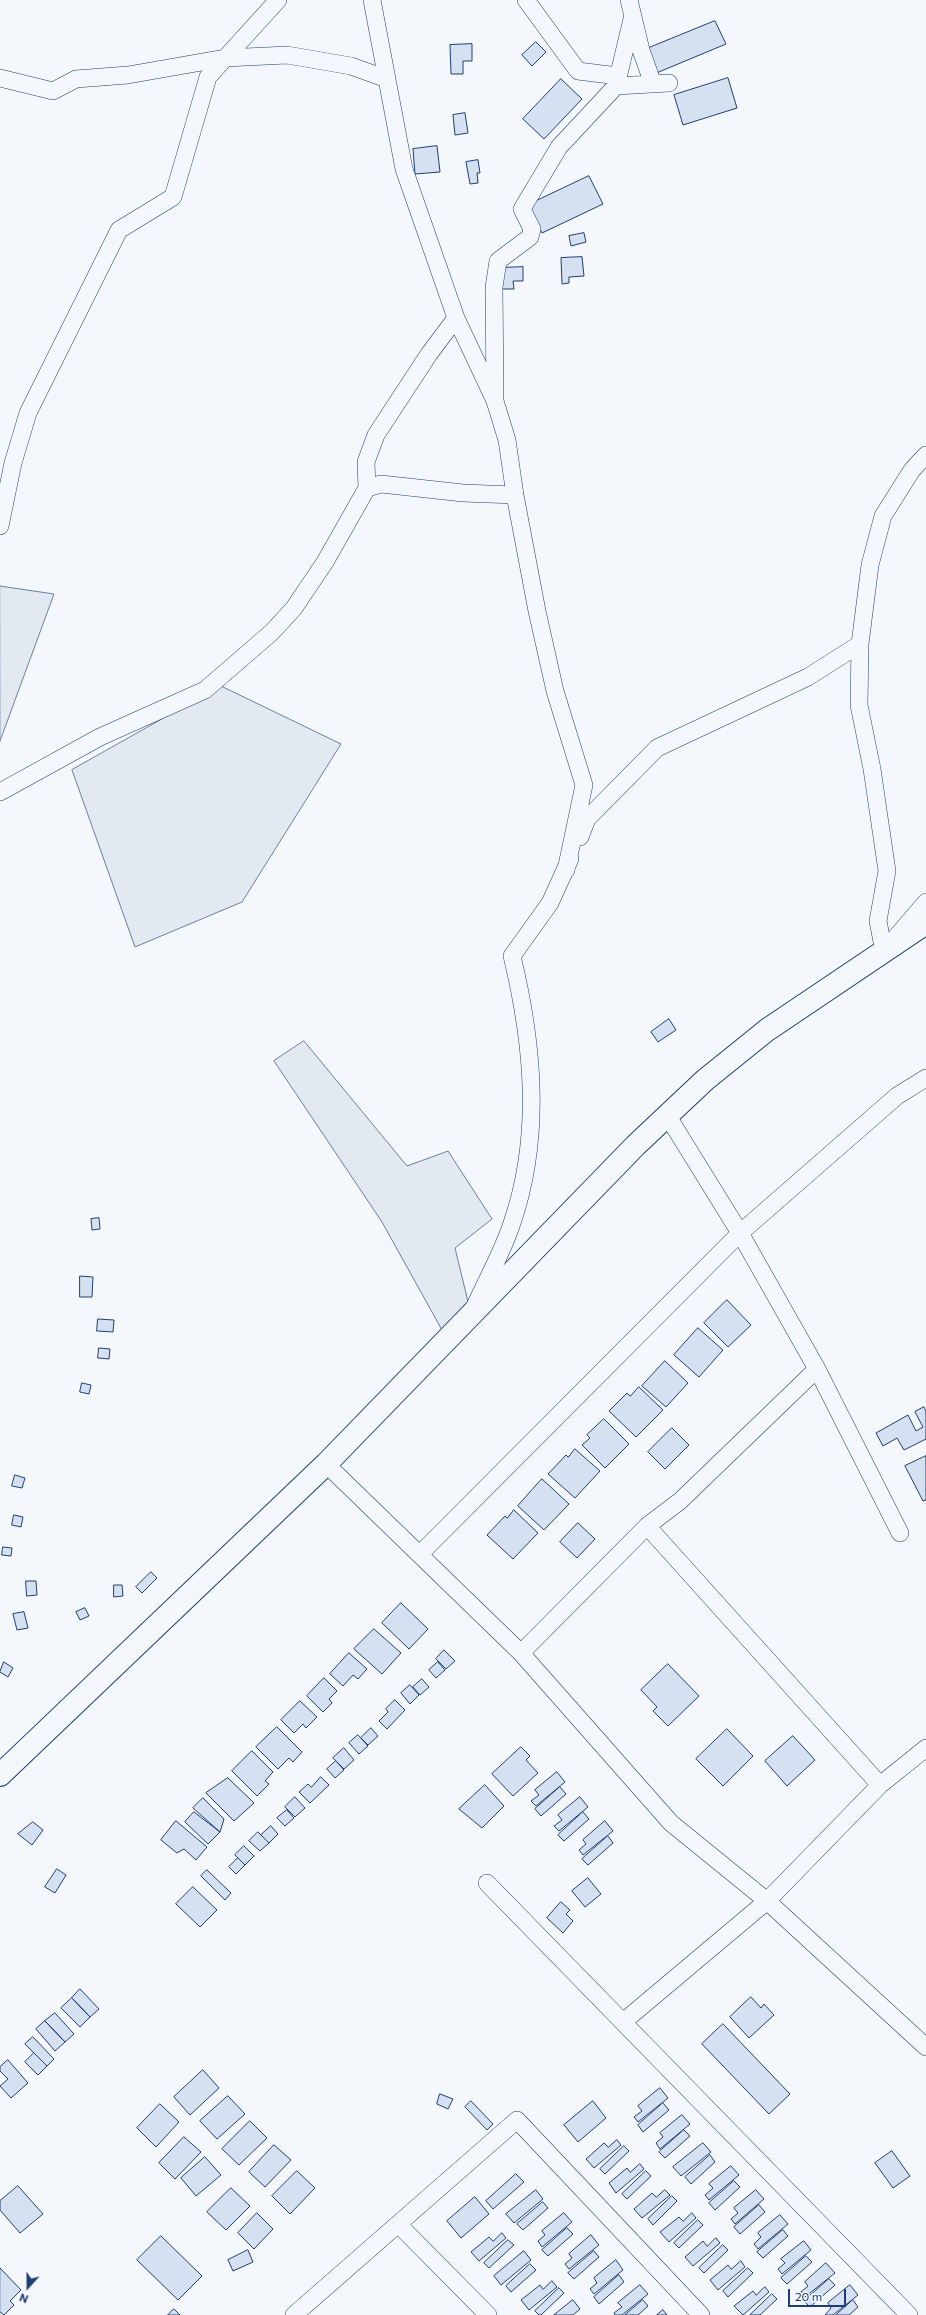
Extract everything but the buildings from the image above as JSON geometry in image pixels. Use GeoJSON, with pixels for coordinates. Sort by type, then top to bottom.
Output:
{"type":"FeatureCollection","features":[{"type":"Feature","properties":{"kind":"street"},"geometry":{"type":"LineString","coordinates":[[0,526],[13,463],[28,412],[119,230],[173,197],[208,77],[278,0]]}},
{"type":"Feature","properties":{"kind":"street"},"geometry":{"type":"LineString","coordinates":[[372,0],[404,168],[456,318],[495,401],[507,440],[515,495],[555,691],[584,785],[566,870]]}},
{"type":"Feature","properties":{"kind":"street"},"geometry":{"type":"LineString","coordinates":[[526,0],[578,71],[617,81],[661,84],[641,50],[631,8]]}},
{"type":"Feature","properties":{"kind":"street"},"geometry":{"type":"LineString","coordinates":[[495,401],[494,287],[498,261],[530,237],[532,229],[522,209],[559,146],[617,81],[631,8]]}},
{"type":"Feature","properties":{"kind":"street"},"geometry":{"type":"LineString","coordinates":[[0,78],[53,91],[76,79],[128,75],[225,58],[287,55],[351,66],[387,79]]}},
{"type":"Feature","properties":{"kind":"street"},"geometry":{"type":"LineString","coordinates":[[0,792],[100,737],[205,690],[272,632],[294,608],[325,562],[367,488],[366,462],[376,435],[429,354],[456,318]]}},
{"type":"Feature","properties":{"kind":"street"},"geometry":{"type":"LineString","coordinates":[[884,952],[878,921],[886,871],[872,768],[859,705],[860,644],[870,565],[883,516],[912,470],[926,455]]}},
{"type":"Feature","properties":{"kind":"street"},"geometry":{"type":"LineString","coordinates":[[367,488],[381,484],[463,493],[515,495]]}},
{"type":"Feature","properties":{"kind":"street"},"geometry":{"type":"LineString","coordinates":[[471,1314],[512,1223],[526,1167],[532,1115],[530,1046],[523,1003],[512,956],[550,903],[566,870],[587,819],[657,748],[808,678],[860,644]]}},
{"type":"Feature","properties":{"kind":"street"},"geometry":{"type":"LineString","coordinates":[[884,952],[926,902]]}},
{"type":"Feature","properties":{"kind":"street"},"geometry":{"type":"LineString","coordinates":[[0,1775],[326,1464],[667,1115],[705,1080],[767,1030],[926,923]]}},
{"type":"Feature","properties":{"kind":"street"},"geometry":{"type":"LineString","coordinates":[[420,1554],[740,1233],[897,1096],[926,1078]]}},
{"type":"Feature","properties":{"kind":"street"},"geometry":{"type":"LineString","coordinates":[[667,1115],[740,1233],[817,1369],[900,1533]]}},
{"type":"Feature","properties":{"kind":"street"},"geometry":{"type":"LineString","coordinates":[[521,1653],[647,1526],[680,1501],[817,1369]]}},
{"type":"Feature","properties":{"kind":"street"},"geometry":{"type":"LineString","coordinates":[[326,1464],[521,1653],[671,1823],[767,1901],[923,2040]]}},
{"type":"Feature","properties":{"kind":"street"},"geometry":{"type":"LineString","coordinates":[[647,1526],[880,1785]]}},
{"type":"Feature","properties":{"kind":"street"},"geometry":{"type":"LineString","coordinates":[[623,2022],[767,1901],[880,1785],[926,1748]]}},
{"type":"Feature","properties":{"kind":"street"},"geometry":{"type":"LineString","coordinates":[[487,1883],[909,2315]]}},
{"type":"Feature","properties":{"kind":"street"},"geometry":{"type":"LineString","coordinates":[[294,2315],[517,2120],[701,2315]]}},
{"type":"Feature","properties":{"kind":"street"},"geometry":{"type":"LineString","coordinates":[[398,2224],[488,2315]]}},
{"type":"Feature","properties":{"kind":"shaded area"},"geometry":{"type":"Polygon","coordinates":[[[0,586],[54,594],[0,741],[0,586]]]}},
{"type":"Feature","properties":{"kind":"shaded area"},"geometry":{"type":"Polygon","coordinates":[[[221,686],[341,744],[242,902],[135,947],[72,770],[221,686]]]}},
{"type":"Feature","properties":{"kind":"shaded area"},"geometry":{"type":"Polygon","coordinates":[[[304,1041],[407,1166],[448,1151],[492,1219],[455,1248],[471,1314],[447,1339],[382,1222],[274,1061],[304,1041]]]}}]}
